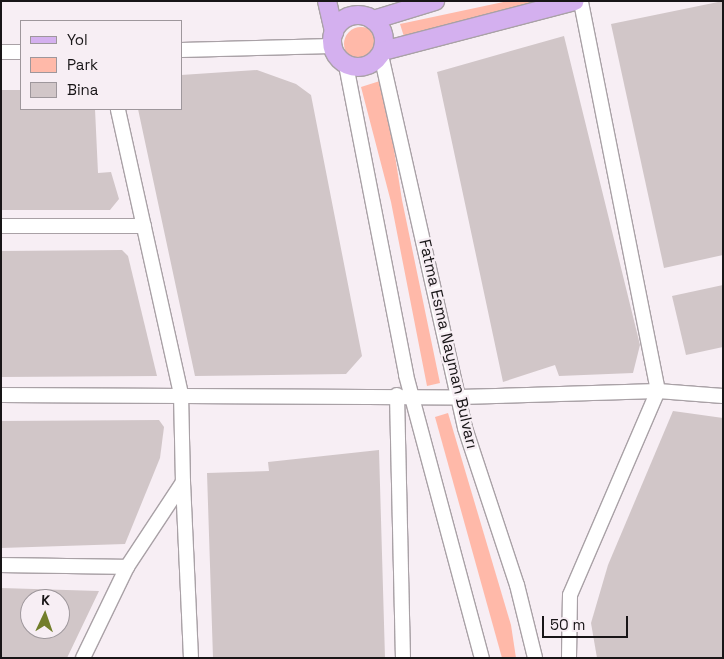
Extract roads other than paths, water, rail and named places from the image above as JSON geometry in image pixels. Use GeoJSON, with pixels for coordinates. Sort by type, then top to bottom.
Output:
{"type":"FeatureCollection","features":[{"type":"Feature","properties":{"kind":"main road"},"geometry":{"type":"LineString","coordinates":[[326,1],[333,39],[346,65],[362,68],[382,53],[576,1]]}},
{"type":"Feature","properties":{"kind":"main road"},"geometry":{"type":"LineString","coordinates":[[333,39],[352,16],[435,1]]}},
{"type":"Feature","properties":{"kind":"main road"},"geometry":{"type":"LineString","coordinates":[[369,13],[384,34],[382,53]]}},
{"type":"Feature","properties":{"kind":"street"},"geometry":{"type":"LineString","coordinates":[[568,658],[570,595],[658,391],[581,1]]}},
{"type":"Feature","properties":{"kind":"street"},"geometry":{"type":"LineString","coordinates":[[182,50],[333,39]]}},
{"type":"Feature","properties":{"kind":"street"},"geometry":{"type":"LineString","coordinates":[[1,52],[20,52]]}},
{"type":"Feature","properties":{"kind":"street","name":"Fatma Esma Nayman Bulvarı"},"geometry":{"type":"LineString","coordinates":[[382,53],[459,398],[517,585],[535,658]]}},
{"type":"Feature","properties":{"kind":"street"},"geometry":{"type":"LineString","coordinates":[[346,65],[404,395],[471,604],[482,658]]}},
{"type":"Feature","properties":{"kind":"street"},"geometry":{"type":"LineString","coordinates":[[118,110],[181,394],[191,658]]}},
{"type":"Feature","properties":{"kind":"street"},"geometry":{"type":"LineString","coordinates":[[1,226],[144,226]]}},
{"type":"Feature","properties":{"kind":"street"},"geometry":{"type":"LineString","coordinates":[[1,395],[404,395],[459,398],[658,391],[723,396]]}},
{"type":"Feature","properties":{"kind":"street"},"geometry":{"type":"LineString","coordinates":[[403,658],[404,395]]}},
{"type":"Feature","properties":{"kind":"street"},"geometry":{"type":"LineString","coordinates":[[83,658],[127,567],[183,482]]}},
{"type":"Feature","properties":{"kind":"street"},"geometry":{"type":"LineString","coordinates":[[1,565],[127,567]]}}]}
